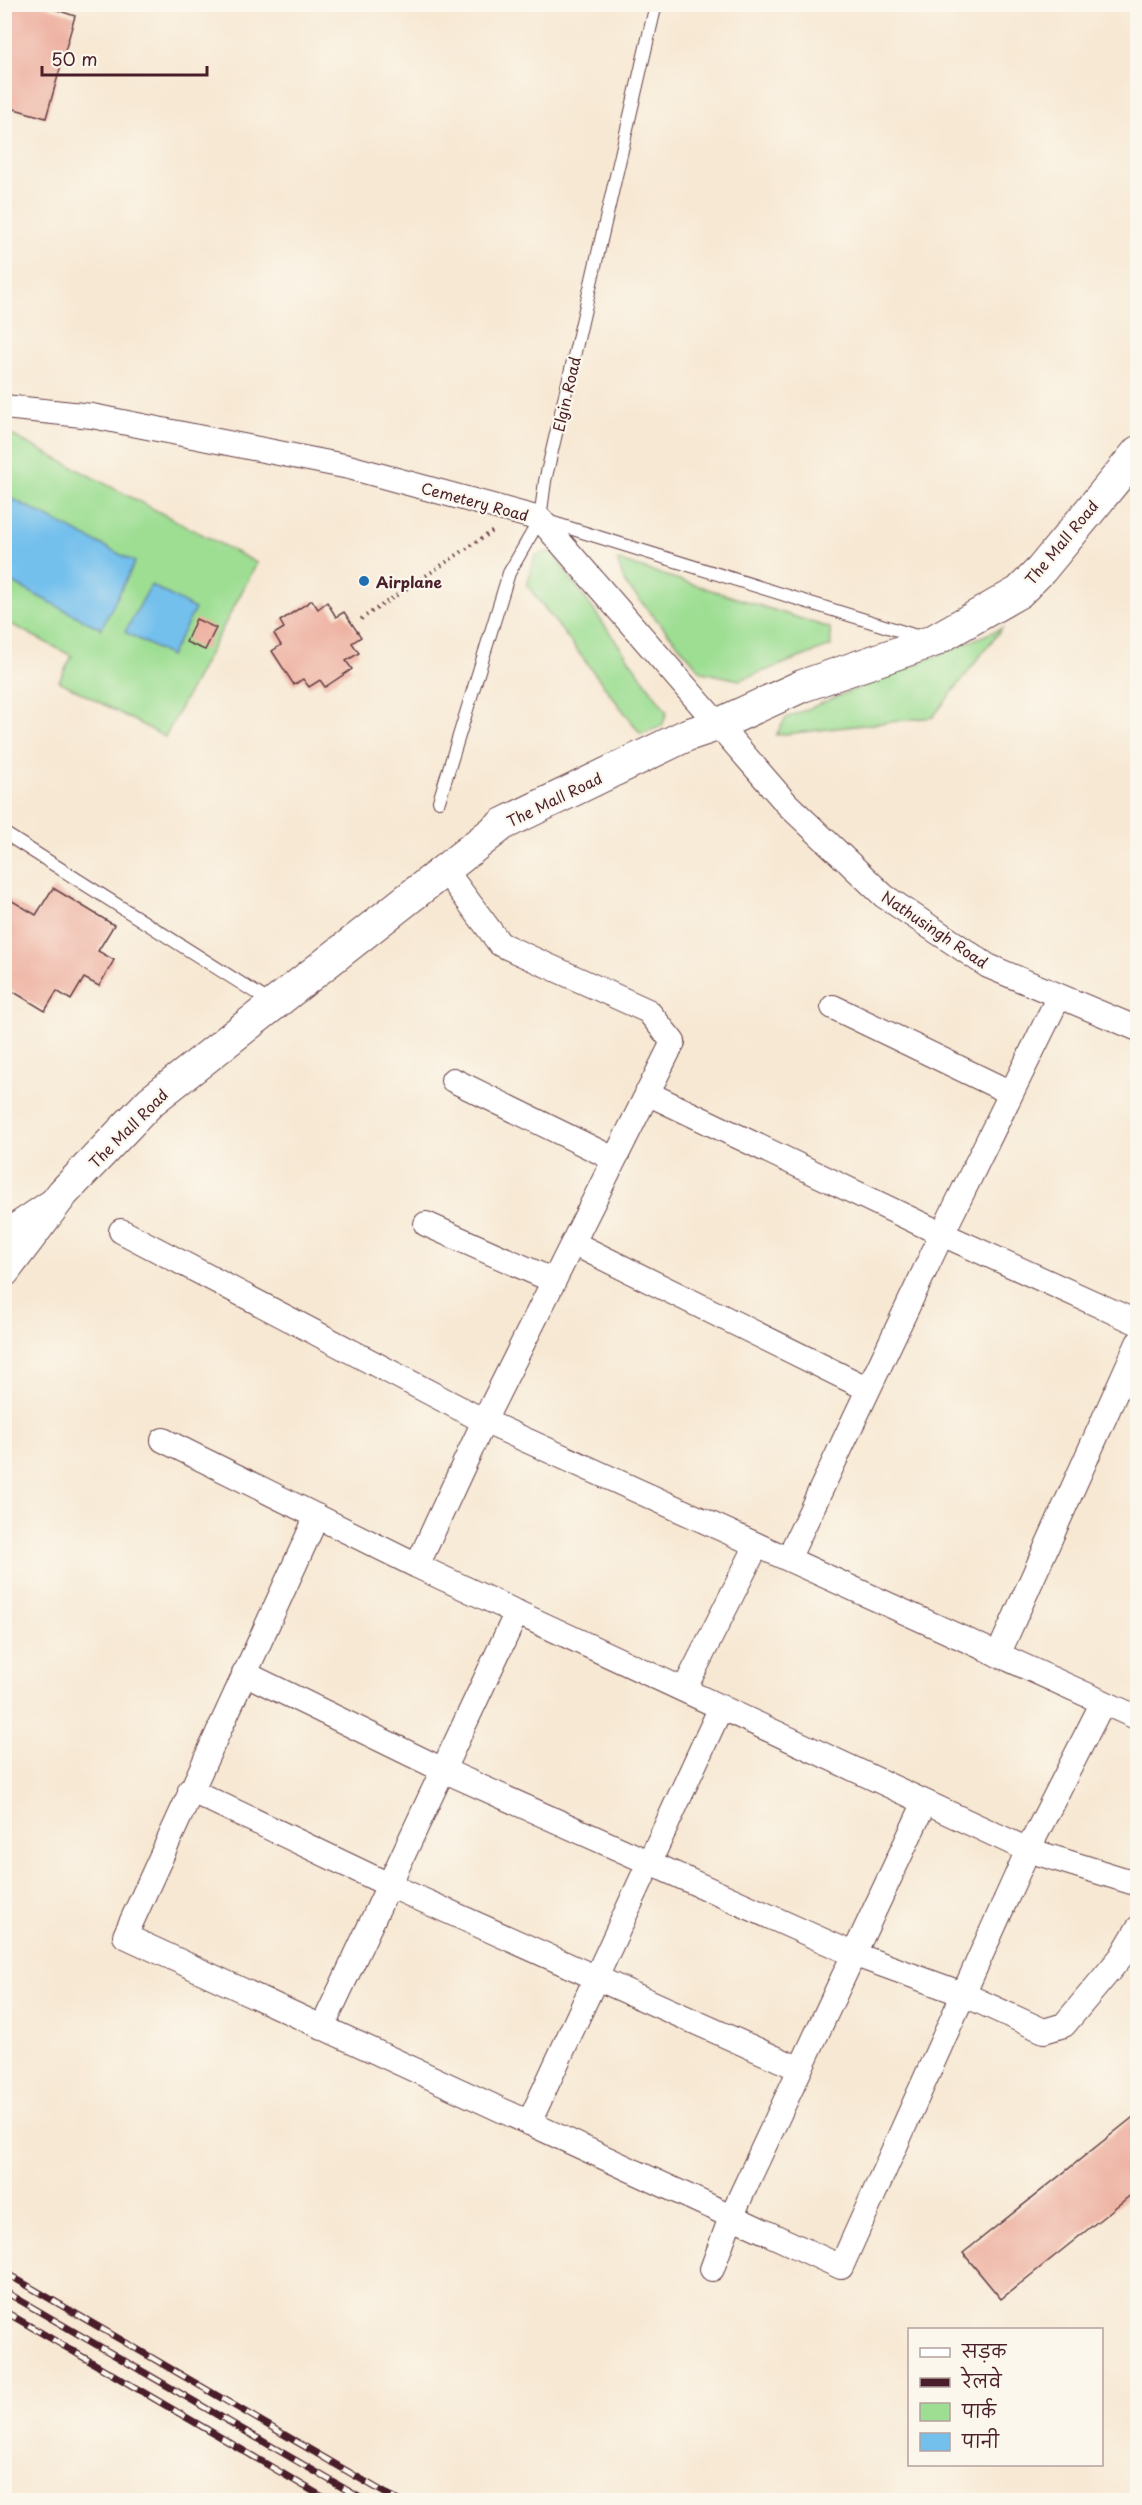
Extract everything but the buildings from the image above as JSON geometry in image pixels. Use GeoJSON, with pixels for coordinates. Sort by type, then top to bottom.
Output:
{"type":"FeatureCollection","features":[{"type":"Feature","properties":{"kind":"street","name":"Cemetery Road"},"geometry":{"type":"LineString","coordinates":[[4,407],[92,416],[349,467],[529,516]]}},
{"type":"Feature","properties":{"kind":"street","name":"The Mall Road"},"geometry":{"type":"LineString","coordinates":[[4,1271],[63,1193],[151,1101],[503,824],[687,735],[717,725],[802,687],[933,641],[1019,592],[1041,570],[1137,452]]}},
{"type":"Feature","properties":{"kind":"street"},"geometry":{"type":"LineString","coordinates":[[529,516],[717,725]]}},
{"type":"Feature","properties":{"kind":"street","name":"Nathusingh Road"},"geometry":{"type":"LineString","coordinates":[[717,725],[787,804],[884,896],[988,966],[1137,1029]]}},
{"type":"Feature","properties":{"kind":"street"},"geometry":{"type":"LineString","coordinates":[[417,1566],[484,1421],[673,1042],[648,1011],[500,944],[445,870]]}},
{"type":"Feature","properties":{"kind":"street"},"geometry":{"type":"LineString","coordinates":[[789,1559],[942,1234],[1059,996]]}},
{"type":"Feature","properties":{"kind":"street"},"geometry":{"type":"LineString","coordinates":[[833,1008],[1011,1093]]}},
{"type":"Feature","properties":{"kind":"street"},"geometry":{"type":"LineString","coordinates":[[453,1080],[614,1159]]}},
{"type":"Feature","properties":{"kind":"street"},"geometry":{"type":"LineString","coordinates":[[647,1094],[942,1234],[1137,1323]]}},
{"type":"Feature","properties":{"kind":"street"},"geometry":{"type":"LineString","coordinates":[[4,1233],[63,1193]]}},
{"type":"Feature","properties":{"kind":"street"},"geometry":{"type":"LineString","coordinates":[[426,1224],[554,1281]]}},
{"type":"Feature","properties":{"kind":"street"},"geometry":{"type":"LineString","coordinates":[[121,1231],[484,1421],[1137,1718]]}},
{"type":"Feature","properties":{"kind":"street"},"geometry":{"type":"LineString","coordinates":[[573,1243],[868,1389]]}},
{"type":"Feature","properties":{"kind":"street"},"geometry":{"type":"LineString","coordinates":[[998,1655],[1137,1343]]}},
{"type":"Feature","properties":{"kind":"street"},"geometry":{"type":"LineString","coordinates":[[163,1440],[417,1566],[1028,1850],[1137,1884]]}},
{"type":"Feature","properties":{"kind":"street"},"geometry":{"type":"LineString","coordinates":[[317,1516],[125,1936],[841,2267],[1028,1850],[1103,1702]]}},
{"type":"Feature","properties":{"kind":"street"},"geometry":{"type":"LineString","coordinates":[[684,1690],[757,1545]]}},
{"type":"Feature","properties":{"kind":"street"},"geometry":{"type":"LineString","coordinates":[[322,2028],[517,1612]]}},
{"type":"Feature","properties":{"kind":"street"},"geometry":{"type":"LineString","coordinates":[[244,1673],[443,1770],[853,1954],[963,1994],[1044,2031],[1064,2025],[1121,1957],[1137,1928]]}},
{"type":"Feature","properties":{"kind":"street"},"geometry":{"type":"LineString","coordinates":[[529,2123],[722,1707]]}},
{"type":"Feature","properties":{"kind":"street"},"geometry":{"type":"LineString","coordinates":[[190,1790],[389,1885],[800,2069]]}},
{"type":"Feature","properties":{"kind":"street"},"geometry":{"type":"LineString","coordinates":[[712,2269],[731,2217],[925,1802]]}},
{"type":"Feature","properties":{"kind":"lane","name":"Elgin Road"},"geometry":{"type":"LineString","coordinates":[[529,516],[546,481],[657,4]]}},
{"type":"Feature","properties":{"kind":"lane","name":"Cemetery Road"},"geometry":{"type":"LineString","coordinates":[[529,516],[933,641]]}},
{"type":"Feature","properties":{"kind":"lane"},"geometry":{"type":"LineString","coordinates":[[439,801],[509,573],[529,516]]}},
{"type":"Feature","properties":{"kind":"lane"},"geometry":{"type":"LineString","coordinates":[[4,833],[273,1005]]}},
{"type":"Feature","properties":{"kind":"path"},"geometry":{"type":"LineString","coordinates":[[361,619],[454,559],[529,516]]}},
{"type":"Feature","properties":{"kind":"green space"},"geometry":{"type":"Polygon","coordinates":[[[4,431],[257,563],[165,737],[59,681],[72,656],[5,621],[4,431]]]}},
{"type":"Feature","properties":{"kind":"green space"},"geometry":{"type":"Polygon","coordinates":[[[551,551],[667,712],[662,726],[641,734],[527,585],[535,556],[551,551]]]}},
{"type":"Feature","properties":{"kind":"green space"},"geometry":{"type":"Polygon","coordinates":[[[617,560],[830,628],[831,646],[740,680],[702,672],[625,583],[617,560]]]}},
{"type":"Feature","properties":{"kind":"green space"},"geometry":{"type":"Polygon","coordinates":[[[1002,628],[933,717],[776,735],[786,718],[1002,628]]]}},
{"type":"Feature","properties":{"kind":"water"},"geometry":{"type":"Polygon","coordinates":[[[5,495],[135,562],[101,629],[5,579],[5,495]]]}},
{"type":"Feature","properties":{"kind":"water"},"geometry":{"type":"Polygon","coordinates":[[[151,585],[195,609],[170,656],[125,632],[151,585]]]}},
{"type":"Feature","properties":{"kind":"railway"},"geometry":{"type":"LineString","coordinates":[[4,2272],[397,2500]]}},
{"type":"Feature","properties":{"kind":"railway"},"geometry":{"type":"LineString","coordinates":[[4,2291],[364,2500]]}},
{"type":"Feature","properties":{"kind":"railway"},"geometry":{"type":"LineString","coordinates":[[4,2311],[328,2500]]}},
{"type":"Feature","properties":{"kind":"place","name":"Airplane"},"geometry":{"type":"Point","coordinates":[364,581]}}]}
